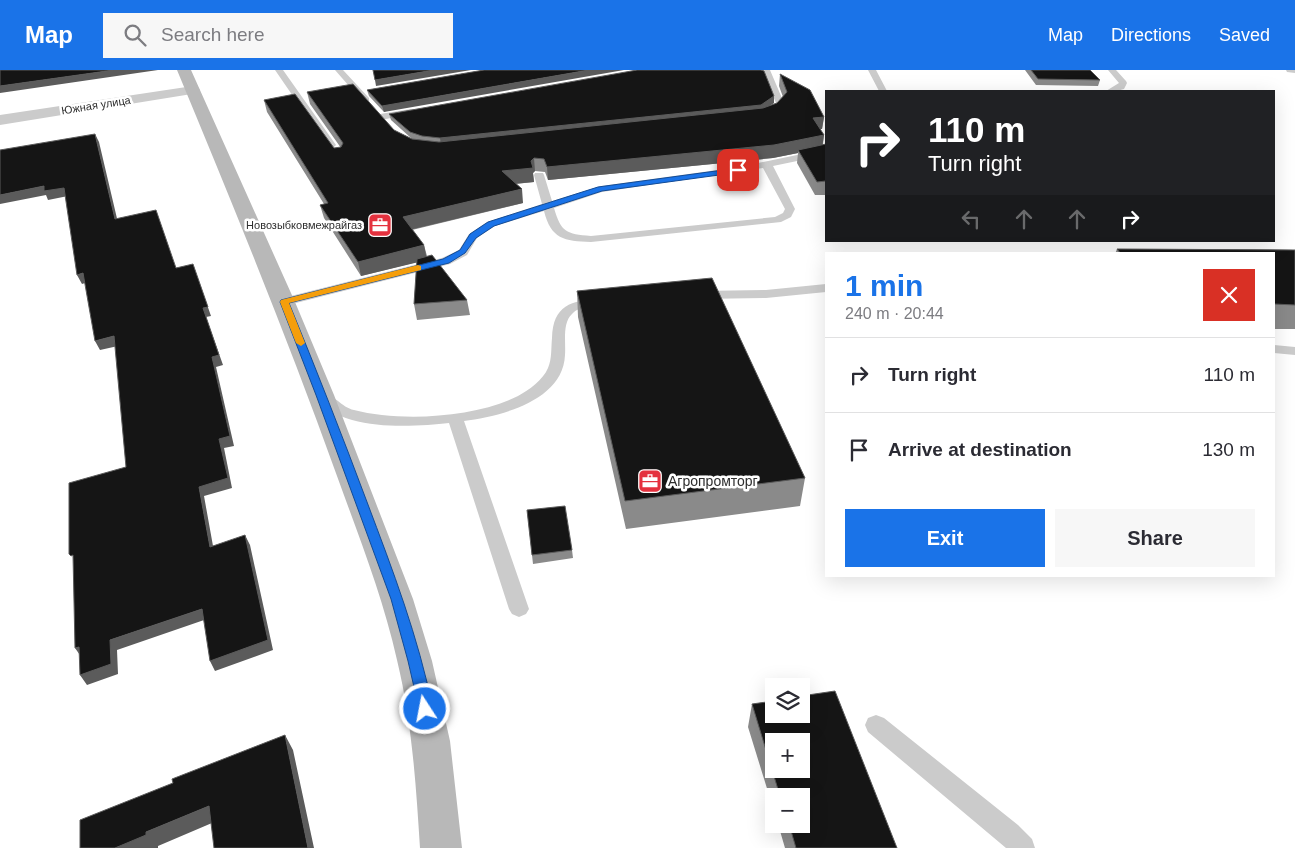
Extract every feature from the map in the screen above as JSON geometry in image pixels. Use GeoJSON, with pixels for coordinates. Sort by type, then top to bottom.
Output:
{"type":"FeatureCollection","features":[{"type":"Feature","properties":{"kind":"street","name":"Южная улица"},"geometry":{"type":"LineString","coordinates":[[0,120],[188,80]]}},
{"type":"Feature","properties":{"kind":"street"},"geometry":{"type":"LineString","coordinates":[[188,80],[284,302],[321,395],[397,599],[416,661],[431,741],[441,848]]}},
{"type":"Feature","properties":{"kind":"lane"},"geometry":{"type":"LineString","coordinates":[[279,70],[334,150]]}},
{"type":"Feature","properties":{"kind":"lane"},"geometry":{"type":"LineString","coordinates":[[340,71],[351,70]]}},
{"type":"Feature","properties":{"kind":"lane"},"geometry":{"type":"LineString","coordinates":[[756,117],[774,111],[780,104],[766,70]]}},
{"type":"Feature","properties":{"kind":"lane"},"geometry":{"type":"LineString","coordinates":[[872,70],[882,90]]}},
{"type":"Feature","properties":{"kind":"lane"},"geometry":{"type":"LineString","coordinates":[[1112,70],[1123,83],[1121,87],[1113,90]]}},
{"type":"Feature","properties":{"kind":"lane"},"geometry":{"type":"LineString","coordinates":[[1290,70],[1295,72]]}},
{"type":"Feature","properties":{"kind":"lane"},"geometry":{"type":"LineString","coordinates":[[340,71],[364,92],[378,114],[419,110]]}},
{"type":"Feature","properties":{"kind":"lane"},"geometry":{"type":"LineString","coordinates":[[284,302],[446,261],[462,252],[479,230],[507,218],[610,186],[714,174],[825,152]]}},
{"type":"Feature","properties":{"kind":"lane"},"geometry":{"type":"LineString","coordinates":[[539,175],[556,231],[562,235],[575,238],[592,239],[777,220],[787,215],[790,209],[767,165]]}},
{"type":"Feature","properties":{"kind":"lane"},"geometry":{"type":"LineString","coordinates":[[682,295],[766,294],[825,288]]}},
{"type":"Feature","properties":{"kind":"lane"},"geometry":{"type":"LineString","coordinates":[[321,395],[334,407],[365,419],[455,418],[502,408],[524,399],[538,390],[550,377],[556,366],[559,352],[562,319],[567,312],[588,303],[617,300]]}},
{"type":"Feature","properties":{"kind":"lane"},"geometry":{"type":"LineString","coordinates":[[1275,349],[1295,351]]}},
{"type":"Feature","properties":{"kind":"lane"},"geometry":{"type":"LineString","coordinates":[[455,418],[467,449],[519,609]]}},
{"type":"Feature","properties":{"kind":"lane"},"geometry":{"type":"LineString","coordinates":[[876,725],[1009,834],[1023,848]]}},
{"type":"Feature","properties":{"kind":"building"},"geometry":{"type":"Polygon","coordinates":[[[0,70],[114,70],[0,86],[0,70]]]}},
{"type":"Feature","properties":{"kind":"building"},"geometry":{"type":"Polygon","coordinates":[[[373,70],[434,70],[375,80],[373,70]]]}},
{"type":"Feature","properties":{"kind":"building"},"geometry":{"type":"Polygon","coordinates":[[[484,70],[589,70],[382,106],[367,90],[484,70]]]}},
{"type":"Feature","properties":{"kind":"building"},"geometry":{"type":"Polygon","coordinates":[[[637,70],[761,70],[764,71],[774,96],[761,105],[440,138],[422,136],[410,132],[389,114],[637,70]]]}},
{"type":"Feature","properties":{"kind":"building"},"geometry":{"type":"Polygon","coordinates":[[[1031,70],[1090,70],[1100,80],[1038,79],[1031,70]]]}},
{"type":"Feature","properties":{"kind":"building"},"geometry":{"type":"Polygon","coordinates":[[[780,74],[810,90],[824,117],[813,118],[824,135],[774,145],[547,167],[544,159],[534,158],[531,161],[533,168],[502,171],[522,189],[403,217],[424,245],[358,262],[320,205],[328,203],[264,100],[295,94],[334,148],[341,147],[343,143],[307,92],[353,84],[394,130],[412,139],[439,142],[763,108],[777,103],[787,92],[780,74]]]}},
{"type":"Feature","properties":{"kind":"building"},"geometry":{"type":"Polygon","coordinates":[[[95,134],[115,219],[156,210],[176,268],[193,264],[208,307],[203,308],[219,355],[212,357],[230,436],[219,439],[228,478],[199,487],[210,547],[245,535],[268,640],[210,661],[202,609],[110,640],[111,664],[80,675],[79,647],[75,648],[73,555],[69,554],[69,483],[126,467],[114,336],[95,341],[83,273],[77,275],[64,188],[44,191],[44,186],[0,195],[0,150],[95,134]]]}},
{"type":"Feature","properties":{"kind":"building"},"geometry":{"type":"Polygon","coordinates":[[[825,144],[825,181],[817,182],[798,150],[825,144]]]}},
{"type":"Feature","properties":{"kind":"building"},"geometry":{"type":"Polygon","coordinates":[[[1117,249],[1295,250],[1295,305],[1275,304],[1275,252],[1119,252],[1117,249]]]}},
{"type":"Feature","properties":{"kind":"building"},"geometry":{"type":"Polygon","coordinates":[[[432,255],[467,300],[414,304],[417,259],[432,255]]]}},
{"type":"Feature","properties":{"kind":"building"},"geometry":{"type":"Polygon","coordinates":[[[712,278],[805,478],[625,501],[577,291],[712,278]]]}},
{"type":"Feature","properties":{"kind":"building"},"geometry":{"type":"Polygon","coordinates":[[[565,506],[572,550],[532,555],[527,510],[565,506]]]}},
{"type":"Feature","properties":{"kind":"building"},"geometry":{"type":"Polygon","coordinates":[[[835,691],[897,848],[796,848],[792,833],[810,833],[810,788],[778,788],[775,778],[810,778],[810,733],[765,733],[765,747],[752,704],[765,702],[765,723],[810,723],[810,695],[835,691]]]}},
{"type":"Feature","properties":{"kind":"building"},"geometry":{"type":"Polygon","coordinates":[[[285,735],[308,848],[214,848],[209,806],[146,832],[146,835],[115,848],[80,848],[80,820],[173,783],[172,779],[285,735]]]}},
{"type":"Feature","properties":{"kind":"slow traffic"},"geometry":{"type":"LineString","coordinates":[[301,343],[284,302],[418,268]]}},
{"type":"Feature","properties":{"kind":"place","name":"Новозыбковмежрайгаз"},"geometry":{"type":"Point","coordinates":[380,225]}},
{"type":"Feature","properties":{"kind":"place","name":"Агропромторг"},"geometry":{"type":"Point","coordinates":[650,481]}},
{"type":"Feature","properties":{"kind":"route"},"geometry":{"type":"LineString","coordinates":[[425,709],[416,661],[397,599],[321,395],[284,302],[446,261],[462,252],[479,230],[491,224],[601,188],[738,170]]}}]}
